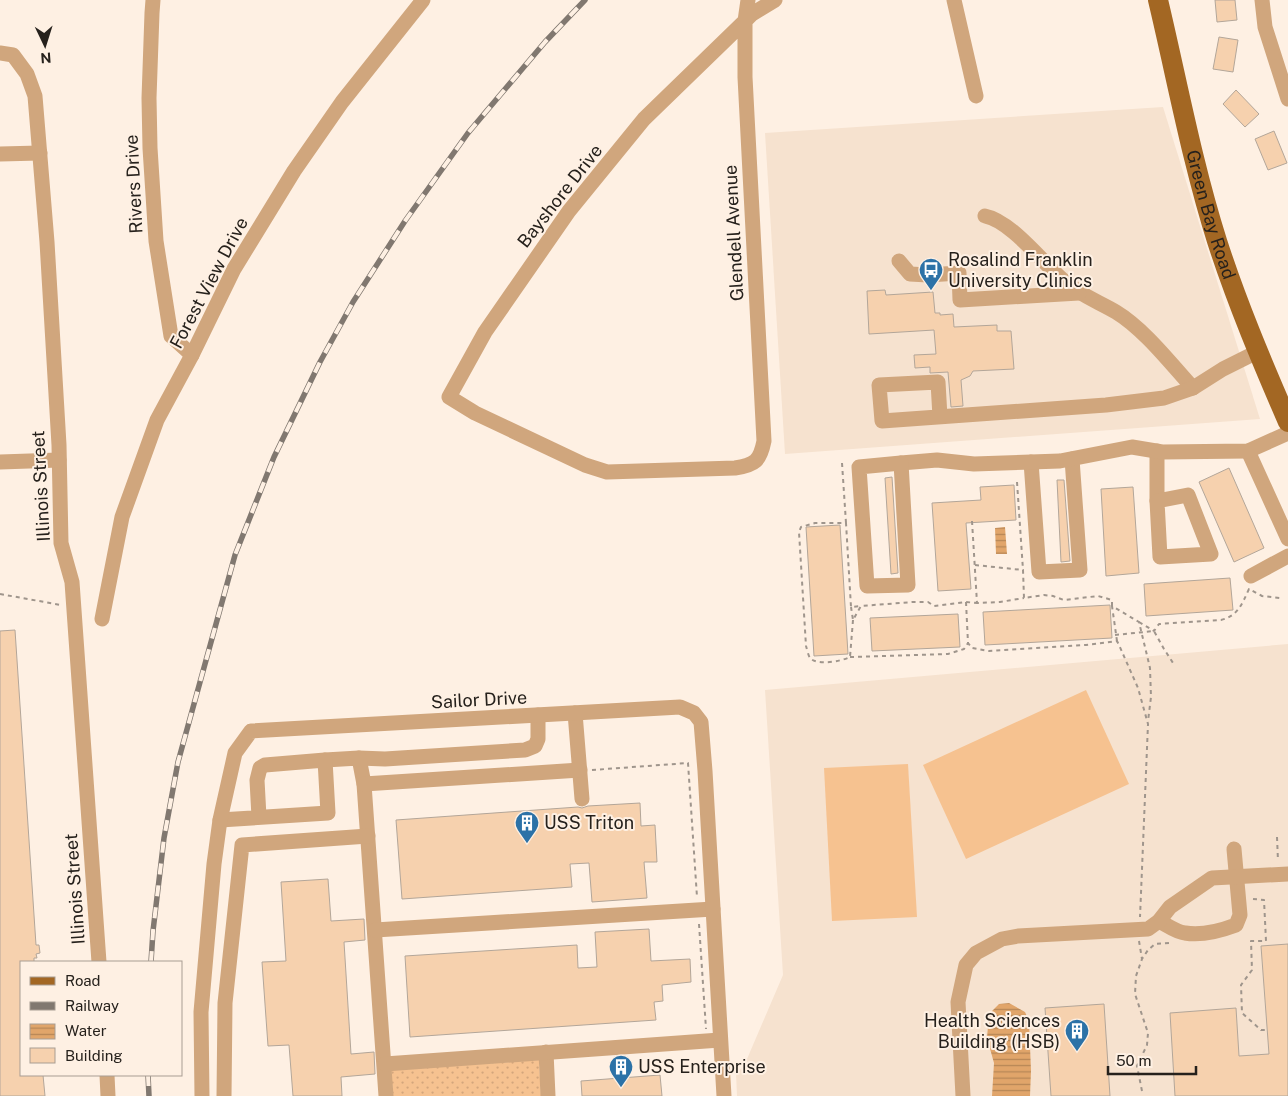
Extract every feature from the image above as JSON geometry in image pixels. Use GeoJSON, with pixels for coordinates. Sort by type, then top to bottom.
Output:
{"type":"FeatureCollection","features":[{"type":"Feature","properties":{"kind":"main road","name":"Green Bay Road"},"geometry":{"type":"LineString","coordinates":[[1158,0],[1205,200],[1234,293],[1288,422]]}},
{"type":"Feature","properties":{"kind":"street","name":"Rivers Drive"},"geometry":{"type":"LineString","coordinates":[[153,0],[149,98],[156,241],[171,336],[192,355]]}},
{"type":"Feature","properties":{"kind":"street","name":"Forest View Drive"},"geometry":{"type":"LineString","coordinates":[[102,619],[122,517],[158,420],[234,269],[294,171],[342,102],[423,0]]}},
{"type":"Feature","properties":{"kind":"street","name":"Glendell Avenue"},"geometry":{"type":"LineString","coordinates":[[748,0],[745,21],[745,77],[764,441],[761,455],[754,462]]}},
{"type":"Feature","properties":{"kind":"street","name":"Bayshore Drive"},"geometry":{"type":"LineString","coordinates":[[754,462],[750,466],[735,468],[607,472],[585,465],[475,413],[449,397],[485,332],[569,211],[644,120],[752,14],[775,0]]}},
{"type":"Feature","properties":{"kind":"street"},"geometry":{"type":"LineString","coordinates":[[954,0],[976,96]]}},
{"type":"Feature","properties":{"kind":"street"},"geometry":{"type":"LineString","coordinates":[[1262,0],[1266,28],[1288,99]]}},
{"type":"Feature","properties":{"kind":"street","name":"Illinois Street"},"geometry":{"type":"LineString","coordinates":[[0,53],[13,56],[27,74],[35,96],[47,242],[59,460],[61,543],[72,582],[74,604],[99,961]]}},
{"type":"Feature","properties":{"kind":"street"},"geometry":{"type":"LineString","coordinates":[[0,154],[40,153]]}},
{"type":"Feature","properties":{"kind":"street"},"geometry":{"type":"LineString","coordinates":[[985,216],[994,218],[1025,243],[1079,293],[1117,312],[1133,325],[1193,388]]}},
{"type":"Feature","properties":{"kind":"street"},"geometry":{"type":"LineString","coordinates":[[899,261],[910,274],[959,273],[960,300],[1079,293]]}},
{"type":"Feature","properties":{"kind":"street"},"geometry":{"type":"LineString","coordinates":[[940,416],[1106,405],[1164,398],[1193,388],[1223,369],[1258,352]]}},
{"type":"Feature","properties":{"kind":"street"},"geometry":{"type":"LineString","coordinates":[[901,463],[908,585],[867,586],[859,467],[901,463],[937,460],[974,464],[1060,461],[1132,447],[1157,451],[1248,451],[1288,433]]}},
{"type":"Feature","properties":{"kind":"street"},"geometry":{"type":"LineString","coordinates":[[1157,451],[1157,501],[1160,558],[1211,554],[1188,495],[1157,501]]}},
{"type":"Feature","properties":{"kind":"street"},"geometry":{"type":"LineString","coordinates":[[1248,451],[1288,538]]}},
{"type":"Feature","properties":{"kind":"street"},"geometry":{"type":"LineString","coordinates":[[1031,462],[1039,572],[1080,570],[1072,459]]}},
{"type":"Feature","properties":{"kind":"street"},"geometry":{"type":"LineString","coordinates":[[0,462],[59,460]]}},
{"type":"Feature","properties":{"kind":"street"},"geometry":{"type":"LineString","coordinates":[[1251,576],[1288,556]]}},
{"type":"Feature","properties":{"kind":"street","name":"Sailor Drive"},"geometry":{"type":"LineString","coordinates":[[202,1096],[201,1012],[214,864],[220,820],[235,753],[251,731],[680,707],[694,713],[701,722],[705,771],[705,909],[713,1041],[724,1096]]}},
{"type":"Feature","properties":{"kind":"street"},"geometry":{"type":"LineString","coordinates":[[576,713],[582,799]]}},
{"type":"Feature","properties":{"kind":"street"},"geometry":{"type":"LineString","coordinates":[[260,817],[257,780],[260,768],[265,765],[359,758],[385,759],[525,750],[535,746],[538,739],[538,715]]}},
{"type":"Feature","properties":{"kind":"street"},"geometry":{"type":"LineString","coordinates":[[359,758],[364,784],[376,930],[386,1096]]}},
{"type":"Feature","properties":{"kind":"street"},"geometry":{"type":"LineString","coordinates":[[220,820],[328,812],[325,760]]}},
{"type":"Feature","properties":{"kind":"street"},"geometry":{"type":"LineString","coordinates":[[364,784],[580,770]]}},
{"type":"Feature","properties":{"kind":"street"},"geometry":{"type":"LineString","coordinates":[[224,1096],[225,1003],[242,845],[368,836]]}},
{"type":"Feature","properties":{"kind":"street"},"geometry":{"type":"LineString","coordinates":[[1159,921],[1183,933],[1196,934],[1218,932],[1236,925],[1240,915],[1234,849]]}},
{"type":"Feature","properties":{"kind":"street"},"geometry":{"type":"LineString","coordinates":[[963,1096],[958,1002],[966,965],[976,953],[1002,939],[1148,929],[1159,921],[1170,907],[1212,878],[1288,874]]}},
{"type":"Feature","properties":{"kind":"street"},"geometry":{"type":"LineString","coordinates":[[376,930],[705,909]]}},
{"type":"Feature","properties":{"kind":"street"},"geometry":{"type":"LineString","coordinates":[[385,1064],[713,1041]]}},
{"type":"Feature","properties":{"kind":"street"},"geometry":{"type":"LineString","coordinates":[[546,1052],[548,1096]]}},
{"type":"Feature","properties":{"kind":"street"},"geometry":{"type":"LineString","coordinates":[[107,1076],[108,1096]]}},
{"type":"Feature","properties":{"kind":"path"},"geometry":{"type":"LineString","coordinates":[[842,463],[853,620],[850,657]]}},
{"type":"Feature","properties":{"kind":"path"},"geometry":{"type":"LineString","coordinates":[[1017,482],[1024,570],[1024,598]]}},
{"type":"Feature","properties":{"kind":"path"},"geometry":{"type":"LineString","coordinates":[[972,521],[977,603]]}},
{"type":"Feature","properties":{"kind":"path"},"geometry":{"type":"LineString","coordinates":[[846,523],[806,525],[801,527],[806,646],[811,658],[817,662],[842,661],[850,657],[948,654],[964,649],[968,644],[966,602]]}},
{"type":"Feature","properties":{"kind":"path"},"geometry":{"type":"LineString","coordinates":[[975,565],[1024,570]]}},
{"type":"Feature","properties":{"kind":"path"},"geometry":{"type":"LineString","coordinates":[[1154,631],[1159,624],[1230,618],[1238,610],[1248,589],[1262,596],[1280,598]]}},
{"type":"Feature","properties":{"kind":"path"},"geometry":{"type":"LineString","coordinates":[[0,594],[56,606],[74,604]]}},
{"type":"Feature","properties":{"kind":"path"},"geometry":{"type":"LineString","coordinates":[[851,607],[913,602],[928,602],[934,606],[966,602],[1000,602],[1044,595],[1071,600],[1098,596],[1112,600],[1116,642],[1138,688],[1148,724]]}},
{"type":"Feature","properties":{"kind":"path"},"geometry":{"type":"LineString","coordinates":[[853,620],[861,606]]}},
{"type":"Feature","properties":{"kind":"path"},"geometry":{"type":"LineString","coordinates":[[1112,606],[1154,631],[1176,666]]}},
{"type":"Feature","properties":{"kind":"path"},"geometry":{"type":"LineString","coordinates":[[1139,622],[1150,668],[1151,697],[1148,724],[1138,938],[1142,959]]}},
{"type":"Feature","properties":{"kind":"path"},"geometry":{"type":"LineString","coordinates":[[1115,635],[1154,631]]}},
{"type":"Feature","properties":{"kind":"path"},"geometry":{"type":"LineString","coordinates":[[968,644],[972,648],[990,652],[1116,642]]}},
{"type":"Feature","properties":{"kind":"path"},"geometry":{"type":"LineString","coordinates":[[580,770],[688,763],[705,909],[713,1041]]}},
{"type":"Feature","properties":{"kind":"path"},"geometry":{"type":"LineString","coordinates":[[1250,898],[1264,900],[1266,940],[1251,941],[1252,970],[1241,985],[1242,1014],[1261,1030],[1267,1030]]}},
{"type":"Feature","properties":{"kind":"path"},"geometry":{"type":"LineString","coordinates":[[1142,1091],[1137,1066],[1147,1045],[1148,1034],[1135,994],[1136,976],[1142,959],[1155,944],[1170,943]]}},
{"type":"Feature","properties":{"kind":"shaded area"},"geometry":{"type":"Polygon","coordinates":[[[1163,107],[1260,419],[785,454],[765,133],[1163,107]]]}},
{"type":"Feature","properties":{"kind":"shaded area"},"geometry":{"type":"Polygon","coordinates":[[[1288,644],[1288,1096],[737,1096],[736,1073],[744,1066],[783,975],[765,690],[1288,644]]]}},
{"type":"Feature","properties":{"kind":"shaded area"},"geometry":{"type":"Polygon","coordinates":[[[1086,690],[1129,784],[966,859],[923,765],[1086,690]]]}},
{"type":"Feature","properties":{"kind":"shaded area"},"geometry":{"type":"Polygon","coordinates":[[[908,764],[917,917],[832,921],[824,768],[908,764]]]}},
{"type":"Feature","properties":{"kind":"shaded area"},"geometry":{"type":"Polygon","coordinates":[[[539,1060],[541,1096],[393,1096],[391,1070],[539,1060]]]}},
{"type":"Feature","properties":{"kind":"water"},"geometry":{"type":"Polygon","coordinates":[[[1005,527],[1007,554],[996,554],[995,528],[1005,527]]]}},
{"type":"Feature","properties":{"kind":"water"},"geometry":{"type":"Polygon","coordinates":[[[1009,1003],[1025,1012],[1029,1021],[1030,1096],[992,1096],[994,1063],[987,1038],[989,1014],[999,1004],[1009,1003]]]}},
{"type":"Feature","properties":{"kind":"building"},"geometry":{"type":"Polygon","coordinates":[[[1215,0],[1235,0],[1237,20],[1217,22],[1215,0]]]}},
{"type":"Feature","properties":{"kind":"building"},"geometry":{"type":"Polygon","coordinates":[[[1219,37],[1238,40],[1233,72],[1213,69],[1219,37]]]}},
{"type":"Feature","properties":{"kind":"building"},"geometry":{"type":"Polygon","coordinates":[[[1236,90],[1259,114],[1245,127],[1223,104],[1236,90]]]}},
{"type":"Feature","properties":{"kind":"building"},"geometry":{"type":"Polygon","coordinates":[[[1274,131],[1287,163],[1268,170],[1255,139],[1274,131]]]}},
{"type":"Feature","properties":{"kind":"building"},"geometry":{"type":"Polygon","coordinates":[[[885,290],[886,295],[933,292],[935,313],[940,313],[940,315],[953,314],[954,327],[997,325],[997,331],[1011,331],[1014,369],[973,371],[970,376],[961,380],[963,406],[951,407],[948,372],[930,373],[930,367],[915,368],[914,355],[936,354],[934,330],[869,334],[867,291],[885,290]]]}},
{"type":"Feature","properties":{"kind":"building"},"geometry":{"type":"Polygon","coordinates":[[[1229,468],[1264,548],[1234,562],[1199,482],[1229,468]]]}},
{"type":"Feature","properties":{"kind":"building"},"geometry":{"type":"Polygon","coordinates":[[[892,477],[898,573],[891,574],[885,478],[892,477]]]}},
{"type":"Feature","properties":{"kind":"building"},"geometry":{"type":"Polygon","coordinates":[[[1057,480],[1064,480],[1070,561],[1061,562],[1057,480]]]}},
{"type":"Feature","properties":{"kind":"building"},"geometry":{"type":"Polygon","coordinates":[[[1014,485],[1016,520],[966,523],[971,589],[938,591],[932,503],[981,500],[980,487],[1014,485]]]}},
{"type":"Feature","properties":{"kind":"building"},"geometry":{"type":"Polygon","coordinates":[[[1133,487],[1139,573],[1106,576],[1101,489],[1133,487]]]}},
{"type":"Feature","properties":{"kind":"building"},"geometry":{"type":"Polygon","coordinates":[[[840,525],[848,654],[814,656],[806,527],[840,525]]]}},
{"type":"Feature","properties":{"kind":"building"},"geometry":{"type":"Polygon","coordinates":[[[1230,578],[1233,610],[1146,616],[1144,584],[1230,578]]]}},
{"type":"Feature","properties":{"kind":"building"},"geometry":{"type":"Polygon","coordinates":[[[1110,605],[1112,638],[985,645],[983,612],[1110,605]]]}},
{"type":"Feature","properties":{"kind":"building"},"geometry":{"type":"Polygon","coordinates":[[[958,614],[960,647],[872,651],[870,618],[958,614]]]}},
{"type":"Feature","properties":{"kind":"building"},"geometry":{"type":"Polygon","coordinates":[[[15,630],[36,945],[39,945],[40,953],[36,954],[37,958],[34,958],[34,961],[20,961],[20,1076],[43,1076],[45,1096],[0,1096],[0,631],[15,630]]]}},
{"type":"Feature","properties":{"kind":"building","name":"USS Triton"},"geometry":{"type":"Polygon","coordinates":[[[640,803],[641,826],[655,825],[657,862],[644,862],[647,898],[592,902],[589,863],[570,864],[572,887],[402,899],[396,820],[640,803]]]}},
{"type":"Feature","properties":{"kind":"building"},"geometry":{"type":"Polygon","coordinates":[[[328,879],[331,921],[364,919],[365,940],[344,942],[351,1054],[374,1052],[375,1074],[341,1077],[342,1096],[293,1096],[289,1045],[268,1046],[262,962],[286,961],[281,882],[328,879]]]}},
{"type":"Feature","properties":{"kind":"building"},"geometry":{"type":"Polygon","coordinates":[[[649,929],[651,961],[690,959],[691,982],[662,985],[663,1001],[654,1002],[656,1020],[410,1037],[405,956],[577,945],[578,968],[597,967],[595,932],[649,929]]]}},
{"type":"Feature","properties":{"kind":"building"},"geometry":{"type":"Polygon","coordinates":[[[1288,944],[1288,1096],[1175,1096],[1170,1013],[1236,1008],[1239,1056],[1269,1054],[1261,946],[1288,944]]]}},
{"type":"Feature","properties":{"kind":"building","name":"Health Sciences Building (HSB)"},"geometry":{"type":"Polygon","coordinates":[[[1104,1004],[1110,1096],[1051,1096],[1045,1008],[1104,1004]]]}},
{"type":"Feature","properties":{"kind":"building","name":"USS Enterprise"},"geometry":{"type":"Polygon","coordinates":[[[660,1075],[662,1096],[582,1096],[581,1081],[660,1075]]]}},
{"type":"Feature","properties":{"kind":"railway"},"geometry":{"type":"LineString","coordinates":[[151,961],[164,838],[178,762],[235,555],[274,457],[320,362],[353,302],[405,221],[468,133],[545,42],[585,0]]}},
{"type":"Feature","properties":{"kind":"railway"},"geometry":{"type":"LineString","coordinates":[[148,1076],[149,1096]]}},
{"type":"Feature","properties":{"kind":"place","name":"Rosalind Franklin University Clinics"},"geometry":{"type":"Point","coordinates":[931,291]}},
{"type":"Feature","properties":{"kind":"place","name":"USS Triton"},"geometry":{"type":"Point","coordinates":[527,844]}},
{"type":"Feature","properties":{"kind":"place","name":"Health Sciences Building (HSB)"},"geometry":{"type":"Point","coordinates":[1077,1052]}},
{"type":"Feature","properties":{"kind":"place","name":"USS Enterprise"},"geometry":{"type":"Point","coordinates":[621,1088]}}]}
